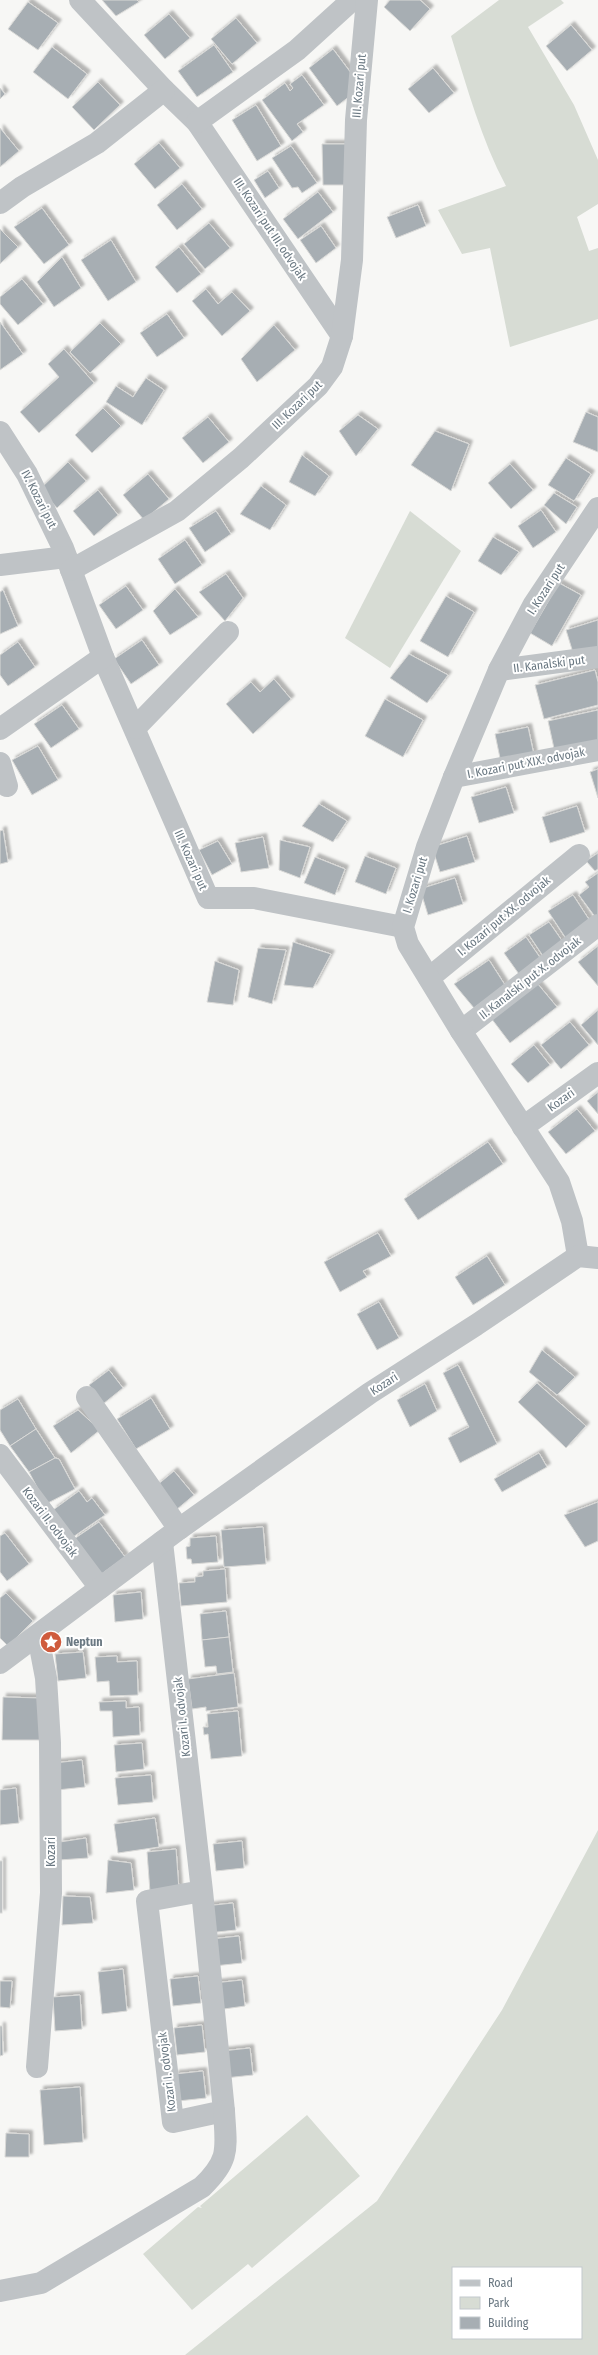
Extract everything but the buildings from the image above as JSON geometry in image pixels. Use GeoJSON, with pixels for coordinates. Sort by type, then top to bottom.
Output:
{"type":"FeatureCollection","features":[{"type":"Feature","properties":{"kind":"street","name":"III. Kozari put III. odvojak"},"geometry":{"type":"LineString","coordinates":[[80,0],[164,90],[197,122],[342,336]]}},
{"type":"Feature","properties":{"kind":"street"},"geometry":{"type":"LineString","coordinates":[[197,122],[297,50],[352,0]]}},
{"type":"Feature","properties":{"kind":"street","name":"III. Kozari put"},"geometry":{"type":"LineString","coordinates":[[366,0],[356,120],[352,260],[342,336],[332,368],[318,386],[241,458],[177,510],[69,564],[103,657],[208,898],[254,898],[403,927]]}},
{"type":"Feature","properties":{"kind":"street"},"geometry":{"type":"LineString","coordinates":[[0,203],[22,187],[97,143],[164,90]]}},
{"type":"Feature","properties":{"kind":"street","name":"IV. Kozari put"},"geometry":{"type":"LineString","coordinates":[[0,432],[27,474],[69,564]]}},
{"type":"Feature","properties":{"kind":"street","name":"I. Kozari put"},"geometry":{"type":"LineString","coordinates":[[588,1257],[572,1221],[559,1182],[461,1031],[408,944],[403,927],[426,847],[499,670],[534,604],[597,513]]}},
{"type":"Feature","properties":{"kind":"street"},"geometry":{"type":"LineString","coordinates":[[0,566],[69,564]]}},
{"type":"Feature","properties":{"kind":"street"},"geometry":{"type":"LineString","coordinates":[[134,728],[228,632]]}},
{"type":"Feature","properties":{"kind":"street"},"geometry":{"type":"LineString","coordinates":[[0,729],[103,657]]}},
{"type":"Feature","properties":{"kind":"street","name":"II. Kanalski put"},"geometry":{"type":"LineString","coordinates":[[499,670],[598,657]]}},
{"type":"Feature","properties":{"kind":"street","name":"I. Kozari put XIX. odvojak"},"geometry":{"type":"LineString","coordinates":[[454,777],[598,750]]}},
{"type":"Feature","properties":{"kind":"street"},"geometry":{"type":"LineString","coordinates":[[0,763],[7,786]]}},
{"type":"Feature","properties":{"kind":"street","name":"I. Kozari put XX. odvojak"},"geometry":{"type":"LineString","coordinates":[[430,978],[579,854]]}},
{"type":"Feature","properties":{"kind":"street","name":"II. Kanalski put X. odvojak"},"geometry":{"type":"LineString","coordinates":[[461,1031],[598,925]]}},
{"type":"Feature","properties":{"kind":"street","name":"Kozari"},"geometry":{"type":"LineString","coordinates":[[523,1127],[598,1074]]}},
{"type":"Feature","properties":{"kind":"street","name":"Kozari"},"geometry":{"type":"LineString","coordinates":[[0,1663],[179,1529],[370,1393],[588,1257]]}},
{"type":"Feature","properties":{"kind":"street"},"geometry":{"type":"LineString","coordinates":[[86,1397],[179,1529]]}},
{"type":"Feature","properties":{"kind":"street","name":"Kozari II. odvojak"},"geometry":{"type":"LineString","coordinates":[[0,1455],[100,1588]]}},
{"type":"Feature","properties":{"kind":"street","name":"Kozari I. odvojak"},"geometry":{"type":"LineString","coordinates":[[162,1542],[202,1891],[224,2111],[173,2122],[147,1901],[202,1891]]}},
{"type":"Feature","properties":{"kind":"street","name":"Kozari"},"geometry":{"type":"LineString","coordinates":[[37,2067],[51,1892],[50,1743],[46,1678],[38,1636]]}},
{"type":"Feature","properties":{"kind":"street"},"geometry":{"type":"LineString","coordinates":[[0,2291],[41,2283],[202,2187],[216,2173],[225,2159],[224,2111]]}},
{"type":"Feature","properties":{"kind":"green space"},"geometry":{"type":"Polygon","coordinates":[[[499,0],[561,0],[564,3],[528,27],[574,105],[598,160],[598,204],[577,217],[589,251],[598,248],[598,319],[510,347],[490,248],[462,254],[438,210],[506,186],[482,131],[451,36],[499,0]]]}},
{"type":"Feature","properties":{"kind":"green space"},"geometry":{"type":"Polygon","coordinates":[[[410,511],[461,551],[390,668],[345,638],[410,511]]]}},
{"type":"Feature","properties":{"kind":"green space"},"geometry":{"type":"Polygon","coordinates":[[[598,1830],[598,2355],[185,2355],[377,2201],[502,2010],[598,1830]]]}},
{"type":"Feature","properties":{"kind":"green space"},"geometry":{"type":"Polygon","coordinates":[[[307,2115],[360,2176],[252,2268],[248,2264],[192,2310],[143,2254],[198,2207],[202,2208],[200,2206],[307,2115]]]}},
{"type":"Feature","properties":{"kind":"place","name":"Neptun"},"geometry":{"type":"Point","coordinates":[51,1642]}}]}
